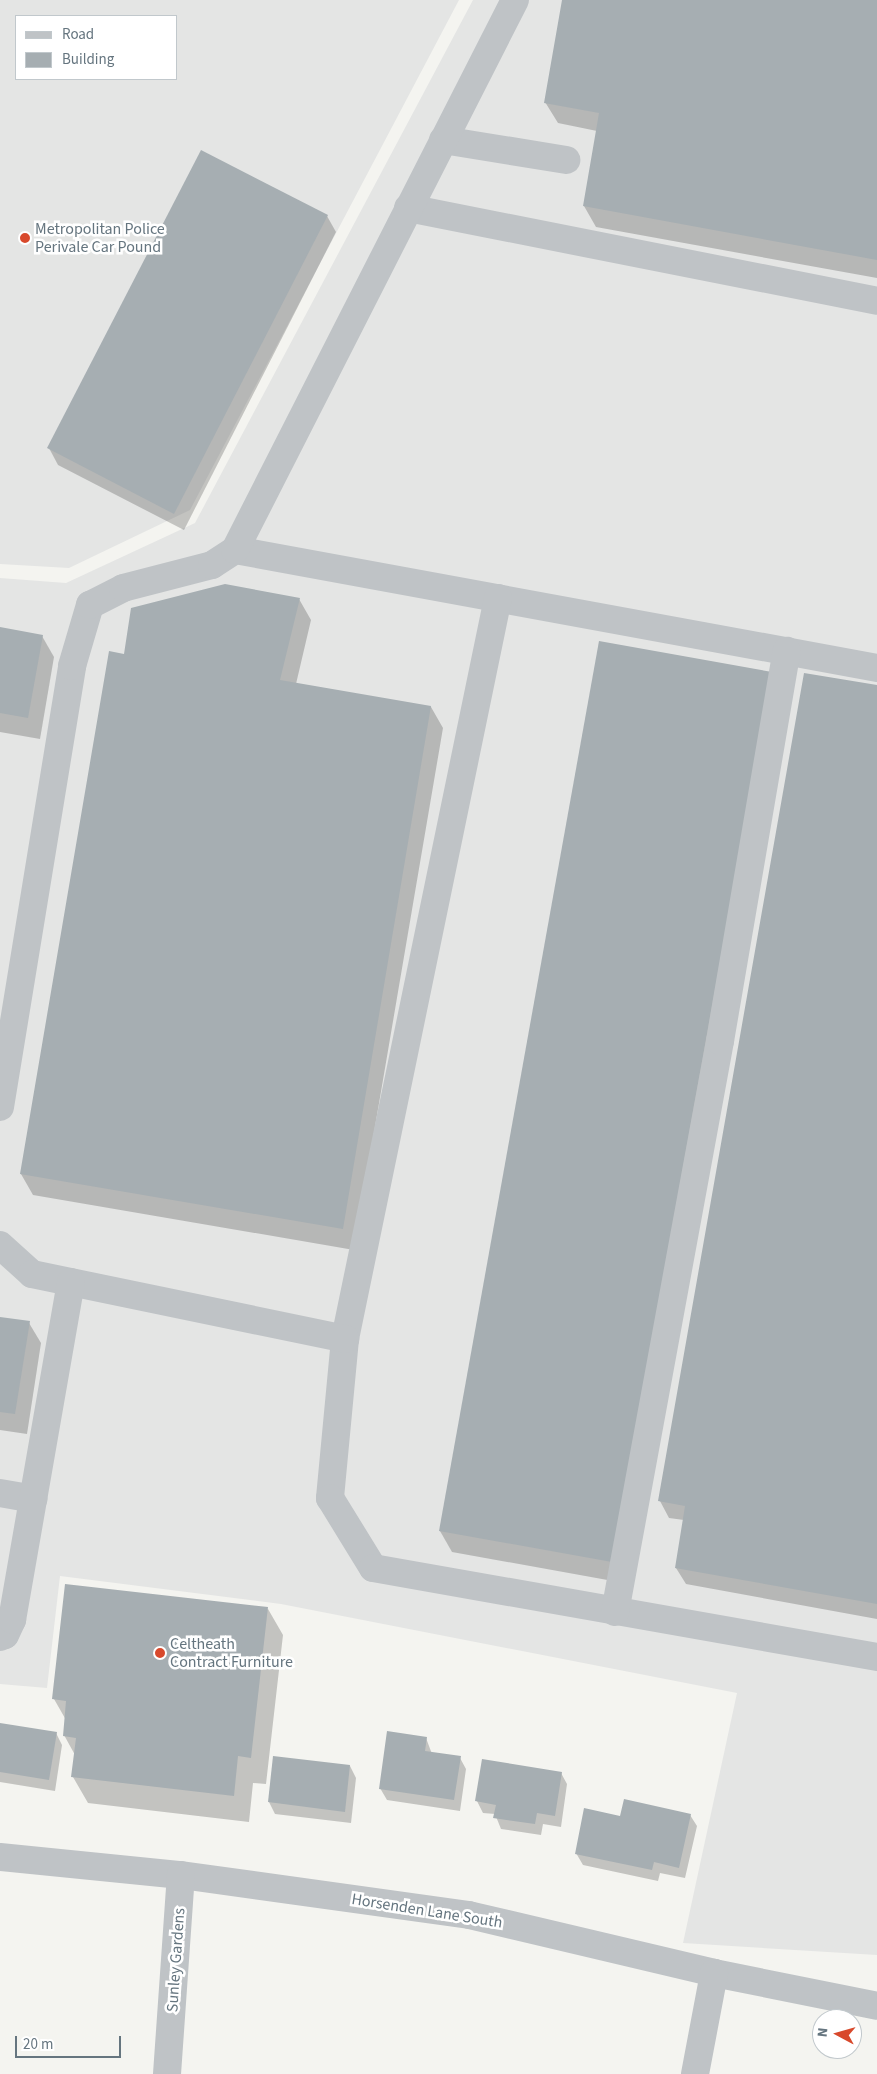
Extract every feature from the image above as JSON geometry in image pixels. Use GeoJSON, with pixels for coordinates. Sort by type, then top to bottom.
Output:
{"type":"FeatureCollection","features":[{"type":"Feature","properties":{"kind":"street"},"geometry":{"type":"LineString","coordinates":[[0,1107],[72,666],[90,605],[123,588],[212,565],[235,550],[515,0]]}},
{"type":"Feature","properties":{"kind":"street"},"geometry":{"type":"LineString","coordinates":[[444,140],[566,160]]}},
{"type":"Feature","properties":{"kind":"street"},"geometry":{"type":"LineString","coordinates":[[408,208],[877,301]]}},
{"type":"Feature","properties":{"kind":"street"},"geometry":{"type":"LineString","coordinates":[[235,550],[877,668]]}},
{"type":"Feature","properties":{"kind":"street"},"geometry":{"type":"LineString","coordinates":[[498,598],[345,1339],[330,1498],[374,1568],[877,1657]]}},
{"type":"Feature","properties":{"kind":"street"},"geometry":{"type":"LineString","coordinates":[[615,1612],[718,1051],[787,651]]}},
{"type":"Feature","properties":{"kind":"street"},"geometry":{"type":"LineString","coordinates":[[0,1245],[32,1274],[345,1339]]}},
{"type":"Feature","properties":{"kind":"street"},"geometry":{"type":"LineString","coordinates":[[0,1637],[5,1635],[12,1620],[11,1561],[33,1499],[71,1282]]}},
{"type":"Feature","properties":{"kind":"street"},"geometry":{"type":"LineString","coordinates":[[0,1493],[33,1499]]}},
{"type":"Feature","properties":{"kind":"street","name":"Horsenden Lane South"},"geometry":{"type":"LineString","coordinates":[[0,1857],[181,1875],[469,1915],[714,1973],[877,2006]]}},
{"type":"Feature","properties":{"kind":"street","name":"Sunley Gardens"},"geometry":{"type":"LineString","coordinates":[[166,2074],[181,1875]]}},
{"type":"Feature","properties":{"kind":"street"},"geometry":{"type":"LineString","coordinates":[[695,2074],[714,1973]]}},
{"type":"Feature","properties":{"kind":"shaded area"},"geometry":{"type":"Polygon","coordinates":[[[0,0],[459,0],[190,510],[69,568],[0,564],[0,0]]]}},
{"type":"Feature","properties":{"kind":"shaded area"},"geometry":{"type":"Polygon","coordinates":[[[473,0],[877,0],[877,1955],[683,1943],[737,1693],[281,1604],[60,1576],[47,1688],[0,1684],[0,578],[66,583],[195,523],[473,0]]]}},
{"type":"Feature","properties":{"kind":"building"},"geometry":{"type":"Polygon","coordinates":[[[562,0],[877,0],[877,260],[583,206],[599,113],[544,103],[562,0]]]}},
{"type":"Feature","properties":{"kind":"building"},"geometry":{"type":"Polygon","coordinates":[[[201,150],[328,215],[174,514],[47,448],[201,150]]]}},
{"type":"Feature","properties":{"kind":"building"},"geometry":{"type":"Polygon","coordinates":[[[225,584],[300,598],[280,680],[431,706],[343,1229],[20,1174],[109,651],[124,654],[131,608],[225,584]]]}},
{"type":"Feature","properties":{"kind":"building"},"geometry":{"type":"Polygon","coordinates":[[[0,627],[43,635],[28,718],[0,713],[0,627]]]}},
{"type":"Feature","properties":{"kind":"building"},"geometry":{"type":"Polygon","coordinates":[[[599,641],[772,672],[612,1562],[439,1531],[599,641]]]}},
{"type":"Feature","properties":{"kind":"building"},"geometry":{"type":"Polygon","coordinates":[[[804,673],[877,685],[877,1604],[675,1568],[685,1506],[658,1501],[804,673]]]}},
{"type":"Feature","properties":{"kind":"building"},"geometry":{"type":"Polygon","coordinates":[[[0,1317],[30,1321],[15,1414],[0,1412],[0,1317]]]}},
{"type":"Feature","properties":{"kind":"building","name":"Celtheath Contract Furniture"},"geometry":{"type":"Polygon","coordinates":[[[65,1584],[268,1607],[251,1758],[238,1756],[234,1796],[71,1777],[76,1738],[63,1736],[66,1701],[52,1699],[65,1584]]]}},
{"type":"Feature","properties":{"kind":"building"},"geometry":{"type":"Polygon","coordinates":[[[0,1723],[57,1732],[49,1780],[0,1772],[0,1723]]]}},
{"type":"Feature","properties":{"kind":"building"},"geometry":{"type":"Polygon","coordinates":[[[387,1731],[427,1737],[425,1751],[461,1756],[454,1800],[379,1789],[387,1731]]]}},
{"type":"Feature","properties":{"kind":"building"},"geometry":{"type":"Polygon","coordinates":[[[273,1756],[350,1765],[345,1812],[268,1802],[273,1756]]]}},
{"type":"Feature","properties":{"kind":"building"},"geometry":{"type":"Polygon","coordinates":[[[482,1759],[562,1772],[555,1816],[537,1813],[535,1824],[493,1818],[496,1805],[475,1801],[482,1759]]]}},
{"type":"Feature","properties":{"kind":"building"},"geometry":{"type":"Polygon","coordinates":[[[624,1799],[691,1814],[679,1868],[654,1862],[652,1870],[575,1854],[584,1808],[620,1816],[624,1799]]]}},
{"type":"Feature","properties":{"kind":"place","name":"Metropolitan Police Perivale Car Pound"},"geometry":{"type":"Point","coordinates":[25,238]}},
{"type":"Feature","properties":{"kind":"place","name":"Celtheath Contract Furniture"},"geometry":{"type":"Point","coordinates":[160,1653]}}]}
